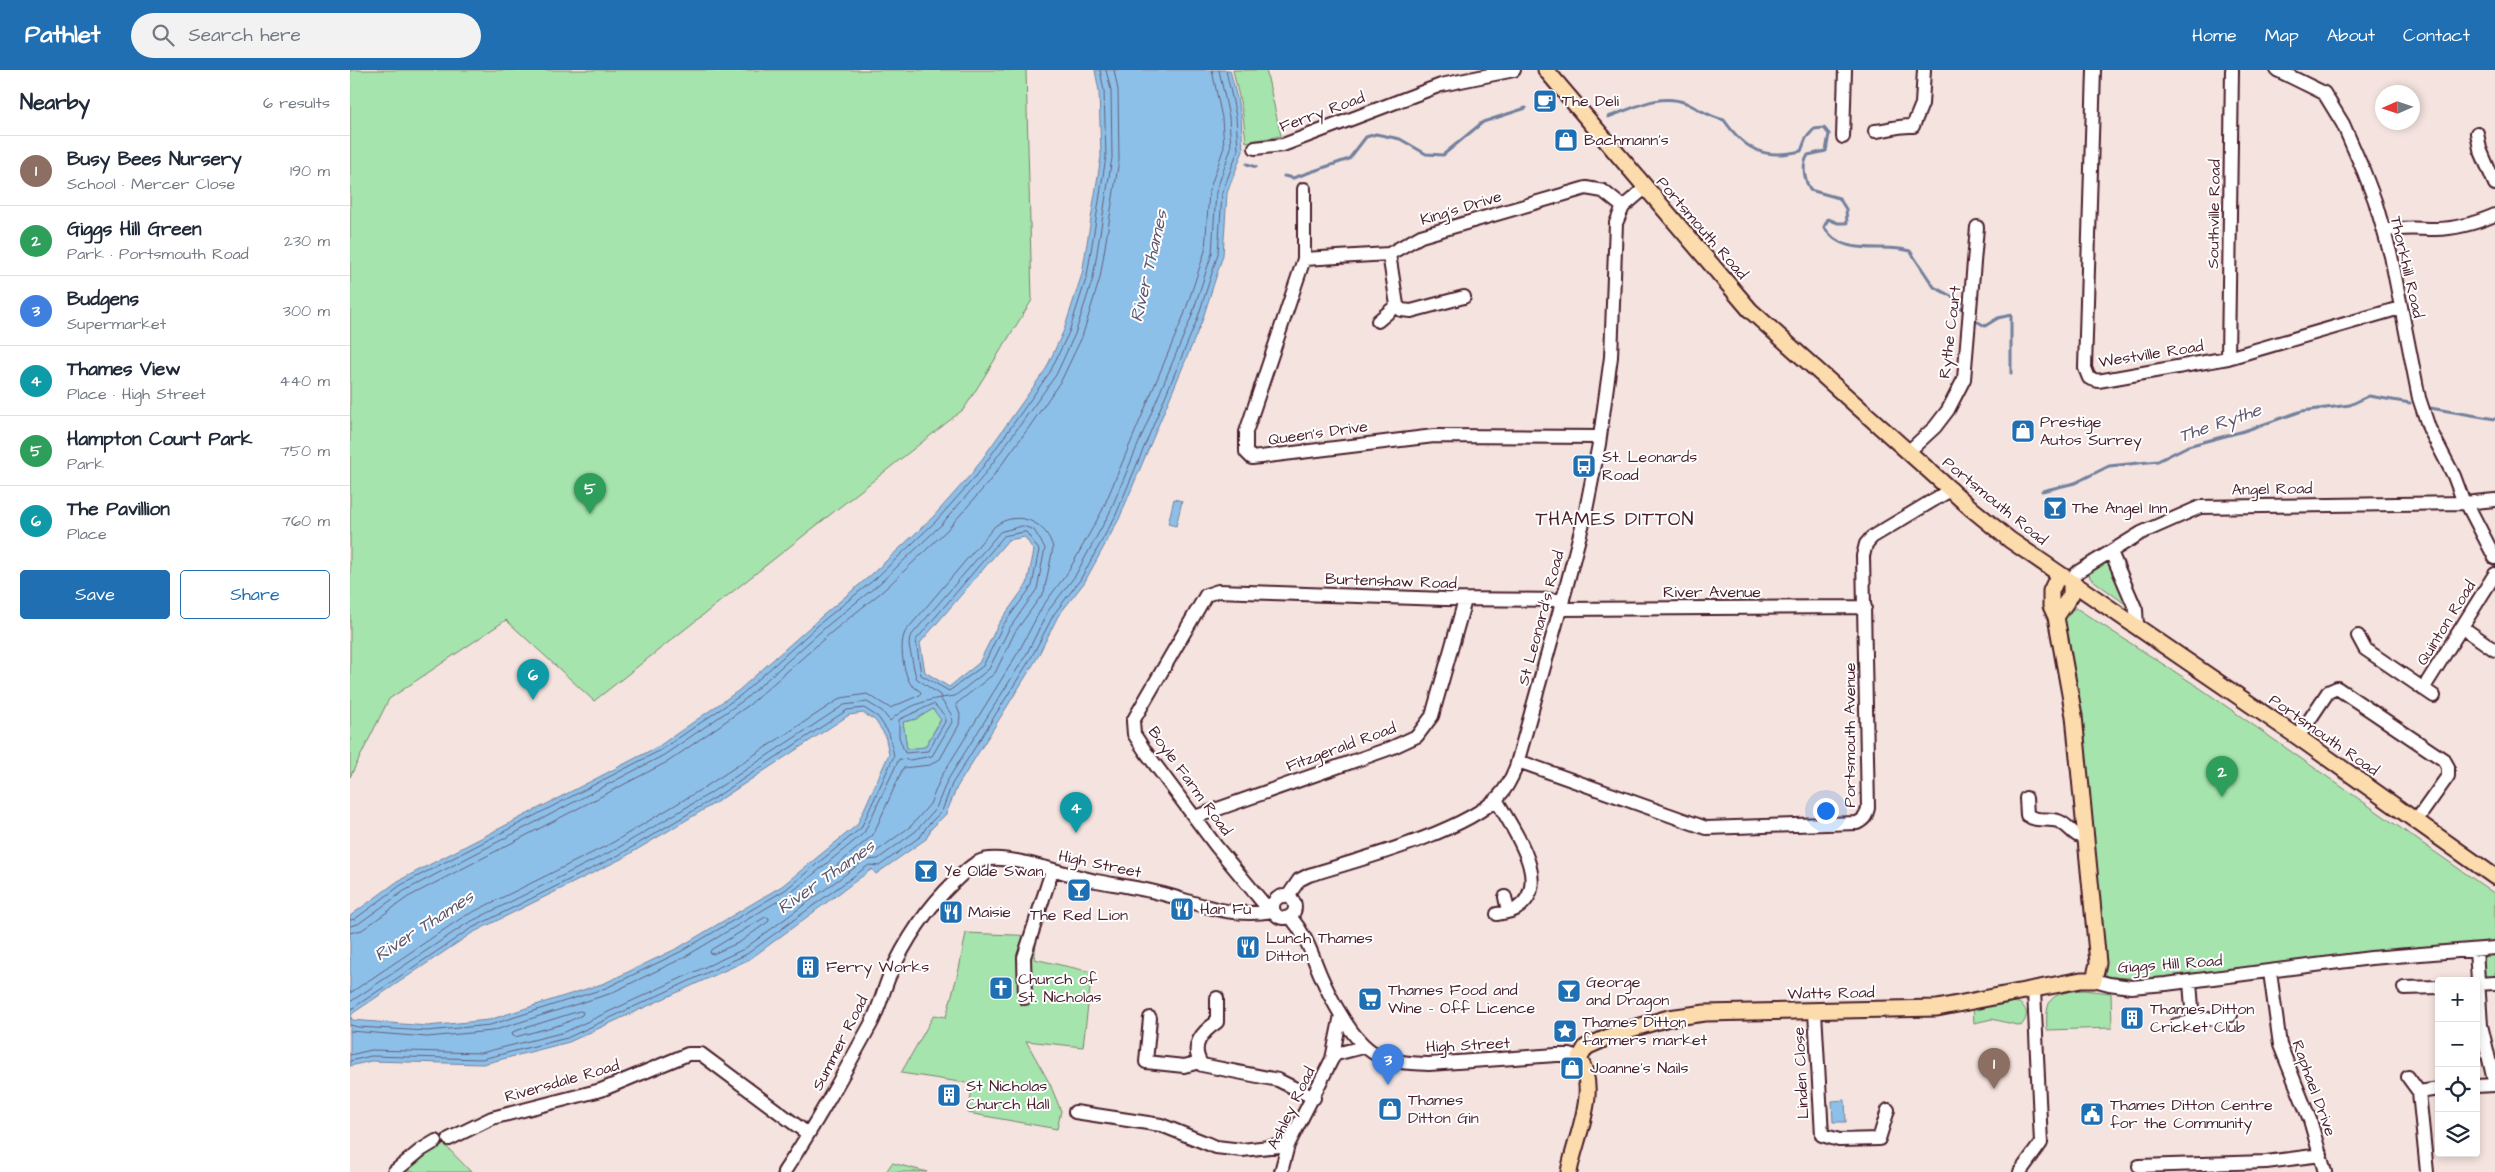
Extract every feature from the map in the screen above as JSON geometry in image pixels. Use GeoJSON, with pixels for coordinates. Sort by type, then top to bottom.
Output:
{"type":"FeatureCollection","features":[{"type":"Feature","properties":{"kind":"main road","name":"Portsmouth Road"},"geometry":{"type":"LineString","coordinates":[[1546,70],[1750,310],[1908,452],[2010,540],[2298,737],[2495,877]]}},
{"type":"Feature","properties":{"kind":"main road","name":"Giggs Hill Road"},"geometry":{"type":"LineString","coordinates":[[2065,578],[2071,595],[2056,617],[2074,716],[2098,963],[2094,980]]}},
{"type":"Feature","properties":{"kind":"main road","name":"Watts Road"},"geometry":{"type":"LineString","coordinates":[[1579,1059],[1583,1050],[1594,1043],[1620,1032],[1669,1018],[1705,1013],[1936,1008],[2094,980]]}},
{"type":"Feature","properties":{"kind":"main road"},"geometry":{"type":"LineString","coordinates":[[1569,1172],[1587,1100],[1586,1075],[1579,1059]]}},
{"type":"Feature","properties":{"kind":"street","name":"Ferry Road"},"geometry":{"type":"LineString","coordinates":[[1255,148],[1283,144],[1442,85],[1514,70]]}},
{"type":"Feature","properties":{"kind":"street"},"geometry":{"type":"LineString","coordinates":[[1843,137],[1845,70]]}},
{"type":"Feature","properties":{"kind":"street"},"geometry":{"type":"LineString","coordinates":[[1875,131],[1888,130],[1897,125],[1913,126],[1922,104],[1924,70]]}},
{"type":"Feature","properties":{"kind":"street","name":"Westville Road"},"geometry":{"type":"LineString","coordinates":[[2094,70],[2085,368],[2089,378],[2098,381],[2228,358],[2400,308]]}},
{"type":"Feature","properties":{"kind":"street","name":"Southville Road"},"geometry":{"type":"LineString","coordinates":[[2228,358],[2232,70]]}},
{"type":"Feature","properties":{"kind":"street","name":"Thorkhill Road"},"geometry":{"type":"LineString","coordinates":[[2277,70],[2324,93],[2333,105],[2364,172],[2384,231],[2419,398],[2429,428],[2465,502]]}},
{"type":"Feature","properties":{"kind":"street"},"geometry":{"type":"LineString","coordinates":[[2477,133],[2480,149],[2495,184]]}},
{"type":"Feature","properties":{"kind":"street","name":"King's Drive"},"geometry":{"type":"LineString","coordinates":[[1304,259],[1389,254],[1421,236],[1586,188],[1603,191],[1623,207]]}},
{"type":"Feature","properties":{"kind":"street"},"geometry":{"type":"LineString","coordinates":[[1623,207],[1645,188]]}},
{"type":"Feature","properties":{"kind":"street"},"geometry":{"type":"LineString","coordinates":[[1304,189],[1304,259]]}},
{"type":"Feature","properties":{"kind":"street","name":"St Leonard's Road"},"geometry":{"type":"LineString","coordinates":[[1288,896],[1299,880],[1309,874],[1458,824],[1480,813],[1496,799],[1510,781],[1518,761],[1562,605],[1585,515],[1600,437],[1612,347],[1616,223],[1623,207]]}},
{"type":"Feature","properties":{"kind":"street"},"geometry":{"type":"LineString","coordinates":[[2384,231],[2397,228],[2436,229],[2457,226],[2495,215]]}},
{"type":"Feature","properties":{"kind":"street","name":"Rythe Court"},"geometry":{"type":"LineString","coordinates":[[1908,452],[1935,427],[1948,410],[1964,379],[1977,227]]}},
{"type":"Feature","properties":{"kind":"street"},"geometry":{"type":"LineString","coordinates":[[1389,254],[1396,305],[1401,310],[1411,311],[1464,297]]}},
{"type":"Feature","properties":{"kind":"street","name":"Queen's Drive"},"geometry":{"type":"LineString","coordinates":[[1304,259],[1246,432],[1246,452],[1252,458],[1434,436],[1600,437]]}},
{"type":"Feature","properties":{"kind":"street"},"geometry":{"type":"LineString","coordinates":[[1378,321],[1396,305]]}},
{"type":"Feature","properties":{"kind":"street","name":"Portsmouth Avenue"},"geometry":{"type":"LineString","coordinates":[[1518,761],[1706,828],[1857,823],[1866,816],[1868,808],[1864,556],[1866,544],[1880,532],[1952,489]]}},
{"type":"Feature","properties":{"kind":"street","name":"Angel Road"},"geometry":{"type":"LineString","coordinates":[[2065,578],[2166,522],[2188,512],[2212,506],[2495,500]]}},
{"type":"Feature","properties":{"kind":"street"},"geometry":{"type":"LineString","coordinates":[[2465,502],[2495,558]]}},
{"type":"Feature","properties":{"kind":"street"},"geometry":{"type":"LineString","coordinates":[[2111,552],[2136,610],[2137,626]]}},
{"type":"Feature","properties":{"kind":"street","name":"Quinton Road"},"geometry":{"type":"LineString","coordinates":[[2358,636],[2365,649],[2428,692],[2462,627],[2495,574]]}},
{"type":"Feature","properties":{"kind":"street","name":"Burtenshaw Road"},"geometry":{"type":"LineString","coordinates":[[1218,591],[1562,605]]}},
{"type":"Feature","properties":{"kind":"street","name":"Boyle Farm Road"},"geometry":{"type":"LineString","coordinates":[[1218,591],[1210,592],[1202,600],[1141,707],[1133,726],[1134,734],[1195,817],[1259,898],[1264,904],[1273,908]]}},
{"type":"Feature","properties":{"kind":"street","name":"Fitzgerald Road"},"geometry":{"type":"LineString","coordinates":[[1195,817],[1391,748],[1417,736],[1432,716],[1465,600]]}},
{"type":"Feature","properties":{"kind":"street","name":"River Avenue"},"geometry":{"type":"LineString","coordinates":[[1562,605],[1865,607]]}},
{"type":"Feature","properties":{"kind":"street"},"geometry":{"type":"LineString","coordinates":[[2462,627],[2495,650]]}},
{"type":"Feature","properties":{"kind":"street"},"geometry":{"type":"LineString","coordinates":[[2298,737],[2328,692],[2337,688],[2444,760],[2448,767],[2448,776],[2416,821]]}},
{"type":"Feature","properties":{"kind":"street"},"geometry":{"type":"LineString","coordinates":[[2026,798],[2027,815],[2032,818],[2056,821],[2066,825],[2077,836],[2085,836]]}},
{"type":"Feature","properties":{"kind":"street"},"geometry":{"type":"LineString","coordinates":[[1496,799],[1529,860],[1532,876],[1532,890],[1527,899],[1516,909],[1503,913],[1505,897]]}},
{"type":"Feature","properties":{"kind":"street","name":"High Street"},"geometry":{"type":"LineString","coordinates":[[979,862],[988,858],[1013,860],[1052,871],[1157,892],[1232,913],[1253,914],[1273,908]]}},
{"type":"Feature","properties":{"kind":"street","name":"Summer Road"},"geometry":{"type":"LineString","coordinates":[[784,1172],[837,1087],[876,1015],[888,979],[909,940],[940,896],[979,862]]}},
{"type":"Feature","properties":{"kind":"street"},"geometry":{"type":"LineString","coordinates":[[1025,998],[1024,957],[1052,871]]}},
{"type":"Feature","properties":{"kind":"street"},"geometry":{"type":"LineString","coordinates":[[1280,896],[1288,896],[1295,904],[1290,916],[1280,918],[1273,908],[1280,896]]}},
{"type":"Feature","properties":{"kind":"street","name":"High Street"},"geometry":{"type":"LineString","coordinates":[[1290,916],[1301,929],[1311,948],[1319,972],[1353,1035],[1364,1047],[1386,1059],[1408,1064],[1563,1055],[1579,1059]]}},
{"type":"Feature","properties":{"kind":"street","name":"Giggs Hill Road"},"geometry":{"type":"LineString","coordinates":[[2094,980],[2131,987],[2190,982],[2371,958],[2495,948]]}},
{"type":"Feature","properties":{"kind":"street"},"geometry":{"type":"LineString","coordinates":[[2476,950],[2477,977]]}},
{"type":"Feature","properties":{"kind":"street","name":"Raphael Drive"},"geometry":{"type":"LineString","coordinates":[[2270,972],[2280,1045],[2310,1120],[2325,1172]]}},
{"type":"Feature","properties":{"kind":"street"},"geometry":{"type":"LineString","coordinates":[[2190,982],[2194,1021]]}},
{"type":"Feature","properties":{"kind":"street"},"geometry":{"type":"LineString","coordinates":[[2480,984],[2495,983]]}},
{"type":"Feature","properties":{"kind":"street"},"geometry":{"type":"LineString","coordinates":[[2404,988],[2435,987]]}},
{"type":"Feature","properties":{"kind":"street"},"geometry":{"type":"LineString","coordinates":[[2020,1172],[2041,1143],[2034,990]]}},
{"type":"Feature","properties":{"kind":"street"},"geometry":{"type":"LineString","coordinates":[[1200,1062],[1199,1038],[1204,1031],[1217,1022],[1217,998]]}},
{"type":"Feature","properties":{"kind":"street"},"geometry":{"type":"LineString","coordinates":[[2480,1009],[2495,1085],[2480,1086]]}},
{"type":"Feature","properties":{"kind":"street","name":"Linden Close"},"geometry":{"type":"LineString","coordinates":[[1815,1012],[1822,1135],[1838,1140],[1879,1139],[1888,1110]]}},
{"type":"Feature","properties":{"kind":"street","name":"Ashley Road"},"geometry":{"type":"LineString","coordinates":[[1281,1172],[1288,1145],[1314,1098],[1332,1059],[1341,1015]]}},
{"type":"Feature","properties":{"kind":"street"},"geometry":{"type":"LineString","coordinates":[[2176,1025],[2231,1015]]}},
{"type":"Feature","properties":{"kind":"street"},"geometry":{"type":"LineString","coordinates":[[1150,1018],[1146,1062],[1184,1066],[1200,1062],[1212,1068],[1278,1080],[1314,1098]]}},
{"type":"Feature","properties":{"kind":"street","name":"Ashley Road"},"geometry":{"type":"LineString","coordinates":[[1332,1059],[1336,1054],[1364,1047]]}},
{"type":"Feature","properties":{"kind":"street","name":"Riversdale Road"},"geometry":{"type":"LineString","coordinates":[[449,1139],[492,1118],[601,1090],[688,1054],[701,1054],[808,1134]]}},
{"type":"Feature","properties":{"kind":"street"},"geometry":{"type":"LineString","coordinates":[[2408,1077],[2419,1092],[2427,1172]]}},
{"type":"Feature","properties":{"kind":"street"},"geometry":{"type":"LineString","coordinates":[[2419,1092],[2435,1089]]}},
{"type":"Feature","properties":{"kind":"street"},"geometry":{"type":"LineString","coordinates":[[1075,1112],[1161,1125],[1216,1147],[1242,1150],[1288,1145]]}},
{"type":"Feature","properties":{"kind":"street"},"geometry":{"type":"LineString","coordinates":[[394,1172],[421,1150],[436,1141]]}},
{"type":"Feature","properties":{"kind":"street","name":"Raphael Drive"},"geometry":{"type":"LineString","coordinates":[[2139,1166],[2266,1162],[2320,1155]]}},
{"type":"Feature","properties":{"kind":"green space"},"geometry":{"type":"Polygon","coordinates":[[[350,70],[1026,70],[1032,300],[964,409],[594,701],[506,620],[389,699],[350,777],[350,70]]]}},
{"type":"Feature","properties":{"kind":"green space"},"geometry":{"type":"Polygon","coordinates":[[[1233,70],[1266,70],[1281,136],[1246,142],[1243,115],[1233,70]]]}},
{"type":"Feature","properties":{"kind":"green space"},"geometry":{"type":"Polygon","coordinates":[[[2105,562],[2110,564],[2126,600],[2124,603],[2090,578],[2089,573],[2105,562]]]}},
{"type":"Feature","properties":{"kind":"green space"},"geometry":{"type":"Polygon","coordinates":[[[2076,608],[2200,688],[2495,894],[2495,943],[2381,951],[2245,970],[2177,977],[2109,977],[2105,973],[2104,965],[2083,726],[2063,622],[2068,612],[2076,608]]]}},
{"type":"Feature","properties":{"kind":"green space"},"geometry":{"type":"Polygon","coordinates":[[[933,709],[941,719],[925,747],[907,749],[903,722],[916,719],[933,709]]]}},
{"type":"Feature","properties":{"kind":"green space"},"geometry":{"type":"Polygon","coordinates":[[[966,933],[1037,936],[1034,959],[1092,972],[1083,1047],[1026,1041],[1050,1084],[1061,1111],[1057,1129],[968,1113],[973,1084],[901,1073],[934,1015],[946,1017],[959,969],[966,933]]]}},
{"type":"Feature","properties":{"kind":"green space"},"geometry":{"type":"Polygon","coordinates":[[[2483,954],[2495,954],[2495,977],[2485,978],[2483,954]]]}},
{"type":"Feature","properties":{"kind":"green space"},"geometry":{"type":"Polygon","coordinates":[[[2083,990],[2111,993],[2112,1028],[2047,1030],[2047,1010],[2052,999],[2057,995],[2083,990]]]}},
{"type":"Feature","properties":{"kind":"green space"},"geometry":{"type":"Polygon","coordinates":[[[2012,1002],[2019,1003],[2025,1008],[2026,1017],[2021,1026],[1992,1019],[1974,1023],[1973,1007],[2012,1002]]]}},
{"type":"Feature","properties":{"kind":"green space"},"geometry":{"type":"Polygon","coordinates":[[[443,1143],[471,1172],[404,1172],[443,1143]]]}},
{"type":"Feature","properties":{"kind":"green space"},"geometry":{"type":"Polygon","coordinates":[[[892,1163],[927,1172],[886,1172],[892,1163]]]}},
{"type":"Feature","properties":{"kind":"water","name":"River Thames"},"geometry":{"type":"Polygon","coordinates":[[[1095,70],[1230,70],[1241,115],[1243,151],[1227,193],[1223,255],[1202,321],[1119,519],[1084,583],[1058,616],[1036,660],[957,787],[946,814],[931,829],[926,839],[876,874],[872,869],[750,959],[569,1042],[483,1064],[371,1061],[350,1066],[350,916],[398,881],[659,746],[738,691],[871,575],[933,517],[973,472],[1046,369],[1064,330],[1082,274],[1101,157],[1099,91],[1095,70]],[[1025,537],[1008,540],[920,643],[925,672],[949,687],[979,663],[999,623],[1027,584],[1034,551],[1025,537]],[[933,709],[916,719],[903,722],[907,749],[925,747],[941,720],[933,709]],[[863,713],[849,715],[715,803],[621,859],[472,933],[353,1013],[351,1016],[352,1020],[427,1026],[489,1020],[605,983],[678,948],[782,886],[857,825],[889,754],[885,735],[875,720],[863,713]]]}},
{"type":"Feature","properties":{"kind":"water"},"geometry":{"type":"Polygon","coordinates":[[[1174,499],[1182,501],[1176,526],[1168,524],[1174,499]]]}},
{"type":"Feature","properties":{"kind":"water"},"geometry":{"type":"Polygon","coordinates":[[[1845,1100],[1846,1122],[1833,1122],[1832,1101],[1845,1100]]]}},
{"type":"Feature","properties":{"kind":"waterway"},"geometry":{"type":"LineString","coordinates":[[1608,117],[1656,100],[1676,100],[1724,120],[1740,139],[1756,150],[1776,154],[1801,151],[1806,138],[1814,129],[1824,128],[1829,134],[1826,151],[1808,155],[1804,168],[1805,177],[1810,190],[1839,198],[1846,209],[1847,223],[1838,223],[1828,219],[1824,227],[1832,237],[1841,243],[1863,248],[1910,251],[1934,287],[1951,296],[1963,310]]}},
{"type":"Feature","properties":{"kind":"waterway","name":"The Rythe"},"geometry":{"type":"LineString","coordinates":[[1284,176],[1293,178],[1349,159],[1366,137],[1376,134],[1400,139],[1426,154],[1443,155],[1483,122],[1526,108]]}},
{"type":"Feature","properties":{"kind":"waterway","name":"The Rythe"},"geometry":{"type":"LineString","coordinates":[[1247,164],[1256,167]]}},
{"type":"Feature","properties":{"kind":"waterway"},"geometry":{"type":"LineString","coordinates":[[1978,322],[1985,326],[1998,318],[2011,315],[2011,373]]}},
{"type":"Feature","properties":{"kind":"waterway","name":"The Rythe"},"geometry":{"type":"LineString","coordinates":[[2042,491],[2075,483],[2109,466],[2158,461],[2188,446],[2244,431],[2302,411],[2350,405],[2369,396],[2410,403]]}},
{"type":"Feature","properties":{"kind":"waterway","name":"The Rythe"},"geometry":{"type":"LineString","coordinates":[[2430,408],[2495,419]]}},
{"type":"Feature","properties":{"kind":"place","name":"The Deli"},"geometry":{"type":"Point","coordinates":[1545,101]}},
{"type":"Feature","properties":{"kind":"place","name":"Bachmann's"},"geometry":{"type":"Point","coordinates":[1566,140]}},
{"type":"Feature","properties":{"kind":"place","name":"Prestige Autos Surrey"},"geometry":{"type":"Point","coordinates":[2023,431]}},
{"type":"Feature","properties":{"kind":"place","name":"St. Leonards Road"},"geometry":{"type":"Point","coordinates":[1584,466]}},
{"type":"Feature","properties":{"kind":"place","name":"The Angel Inn"},"geometry":{"type":"Point","coordinates":[2055,508]}},
{"type":"Feature","properties":{"kind":"place","name":"Hampton Court Park"},"geometry":{"type":"Point","coordinates":[590,514]}},
{"type":"Feature","properties":{"kind":"place","name":"The Pavillion"},"geometry":{"type":"Point","coordinates":[533,700]}},
{"type":"Feature","properties":{"kind":"place","name":"Giggs Hill Green"},"geometry":{"type":"Point","coordinates":[2222,797]}},
{"type":"Feature","properties":{"kind":"place","name":"Thames View"},"geometry":{"type":"Point","coordinates":[1076,833]}},
{"type":"Feature","properties":{"kind":"place","name":"Ye Olde Swan"},"geometry":{"type":"Point","coordinates":[926,871]}},
{"type":"Feature","properties":{"kind":"place","name":"The Red Lion"},"geometry":{"type":"Point","coordinates":[1079,890]}},
{"type":"Feature","properties":{"kind":"place","name":"Han Fu"},"geometry":{"type":"Point","coordinates":[1182,909]}},
{"type":"Feature","properties":{"kind":"place","name":"Maisie"},"geometry":{"type":"Point","coordinates":[951,912]}},
{"type":"Feature","properties":{"kind":"place","name":"Lunch Thames Ditton"},"geometry":{"type":"Point","coordinates":[1248,947]}},
{"type":"Feature","properties":{"kind":"place","name":"Ferry Works"},"geometry":{"type":"Point","coordinates":[808,967]}},
{"type":"Feature","properties":{"kind":"place","name":"Church of St. Nicholas"},"geometry":{"type":"Point","coordinates":[1001,988]}},
{"type":"Feature","properties":{"kind":"place","name":"George and Dragon"},"geometry":{"type":"Point","coordinates":[1569,991]}},
{"type":"Feature","properties":{"kind":"place","name":"Thames Food and Wine - Off Licence"},"geometry":{"type":"Point","coordinates":[1370,999]}},
{"type":"Feature","properties":{"kind":"place","name":"Thames Ditton Cricket Club"},"geometry":{"type":"Point","coordinates":[2132,1018]}},
{"type":"Feature","properties":{"kind":"place","name":"Thames Ditton farmers market"},"geometry":{"type":"Point","coordinates":[1565,1031]}},
{"type":"Feature","properties":{"kind":"place","name":"Joanne's Nails"},"geometry":{"type":"Point","coordinates":[1572,1068]}},
{"type":"Feature","properties":{"kind":"place","name":"Budgens"},"geometry":{"type":"Point","coordinates":[1388,1085]}},
{"type":"Feature","properties":{"kind":"place","name":"Busy Bees Nursery"},"geometry":{"type":"Point","coordinates":[1994,1089]}},
{"type":"Feature","properties":{"kind":"place","name":"St Nicholas Church Hall"},"geometry":{"type":"Point","coordinates":[949,1095]}},
{"type":"Feature","properties":{"kind":"place","name":"Thames Ditton Gin"},"geometry":{"type":"Point","coordinates":[1390,1109]}},
{"type":"Feature","properties":{"kind":"place","name":"Thames Ditton Centre for the Community"},"geometry":{"type":"Point","coordinates":[2092,1114]}},
{"type":"Feature","properties":{"kind":"district","name":"THAMES DITTON"},"geometry":{"type":"Point","coordinates":[1615,519]}}]}
